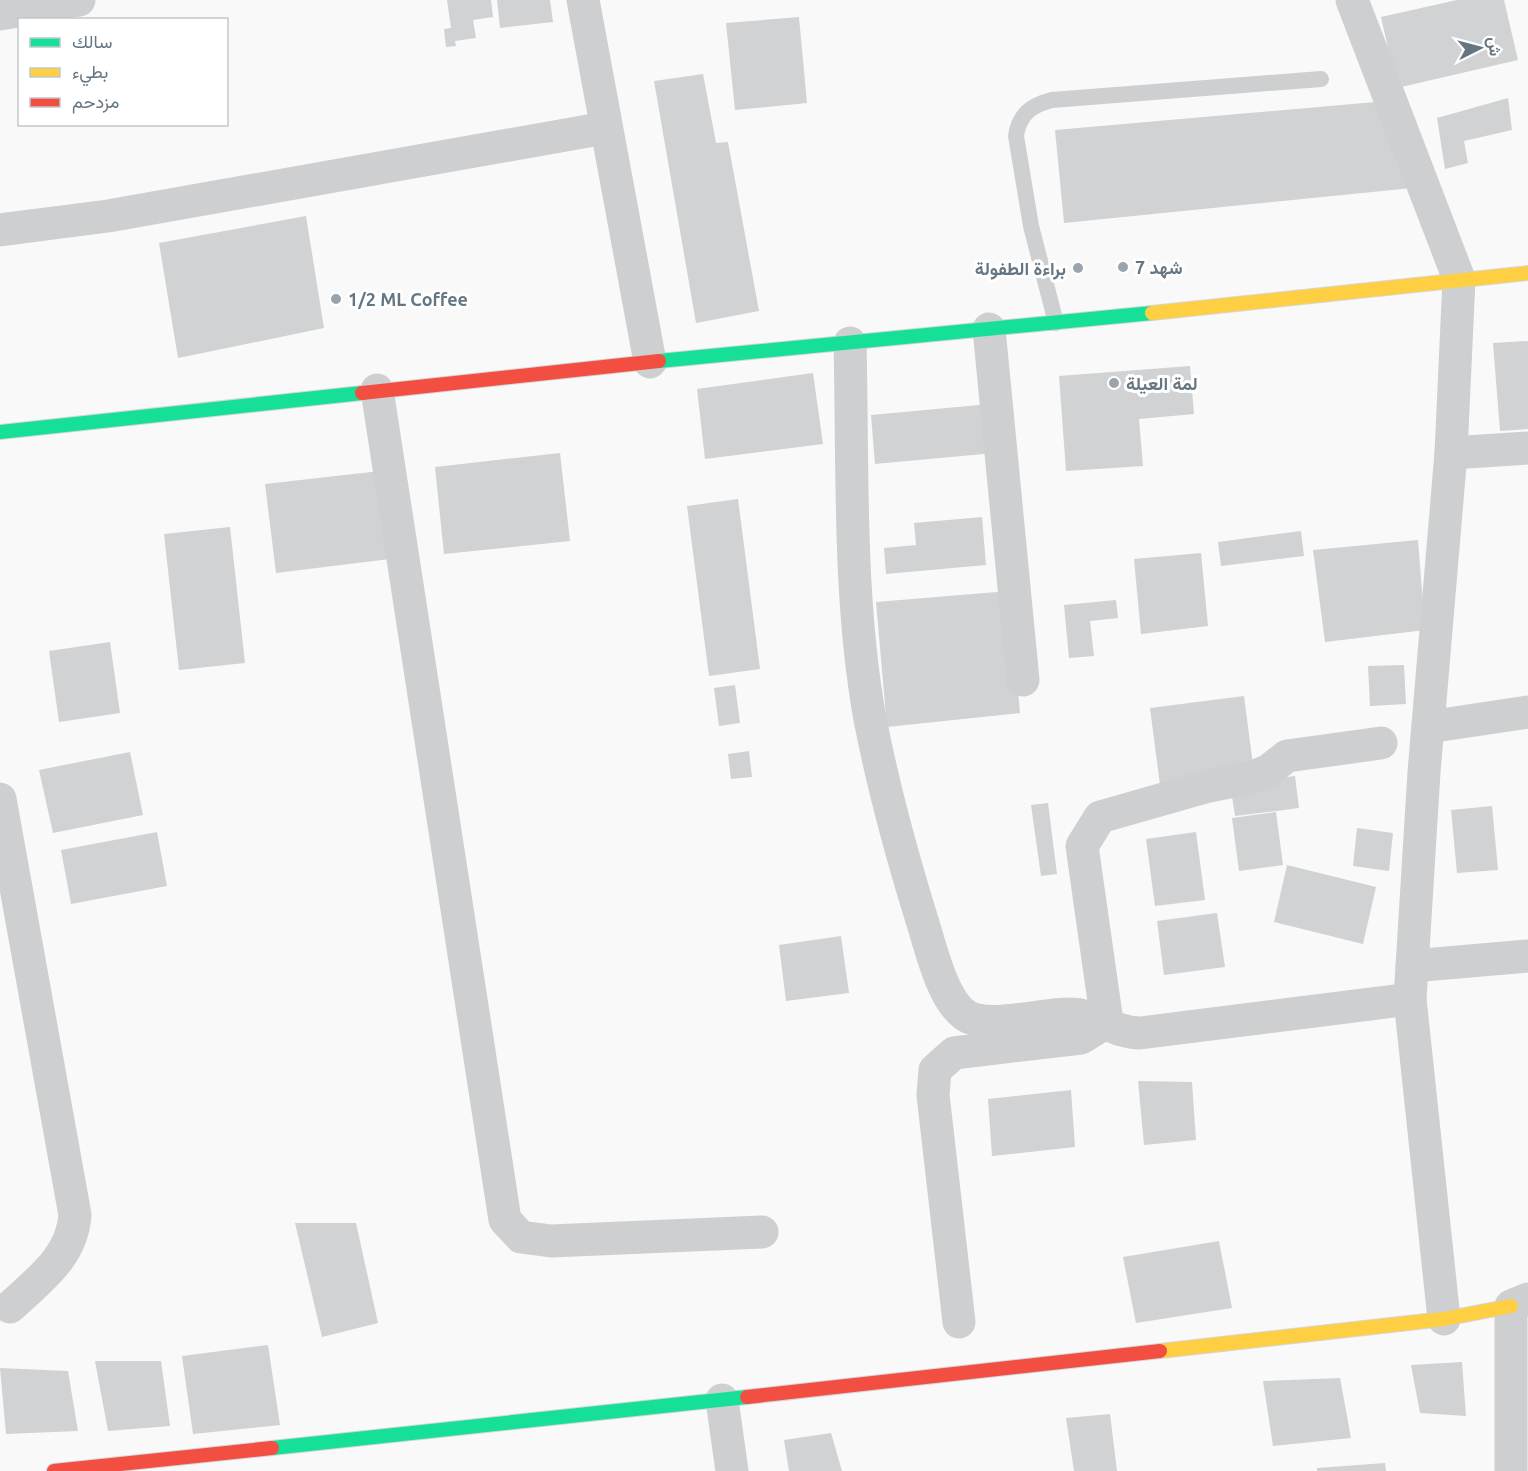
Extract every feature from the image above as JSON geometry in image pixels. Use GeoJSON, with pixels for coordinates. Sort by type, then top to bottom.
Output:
{"type":"FeatureCollection","features":[{"type":"Feature","properties":{"kind":"main road"},"geometry":{"type":"LineString","coordinates":[[0,432],[377,390],[1528,273]]}},
{"type":"Feature","properties":{"kind":"main road"},"geometry":{"type":"LineString","coordinates":[[54,1471],[722,1400],[1444,1319],[1520,1303]]}},
{"type":"Feature","properties":{"kind":"street"},"geometry":{"type":"LineString","coordinates":[[0,14],[79,0]]}},
{"type":"Feature","properties":{"kind":"street"},"geometry":{"type":"LineString","coordinates":[[583,0],[650,362]]}},
{"type":"Feature","properties":{"kind":"street"},"geometry":{"type":"LineString","coordinates":[[1352,0],[1459,279],[1451,453],[1428,727],[1410,999],[1444,1319]]}},
{"type":"Feature","properties":{"kind":"street"},"geometry":{"type":"LineString","coordinates":[[0,230],[108,216],[605,128]]}},
{"type":"Feature","properties":{"kind":"street"},"geometry":{"type":"LineString","coordinates":[[989,329],[1023,680]]}},
{"type":"Feature","properties":{"kind":"street"},"geometry":{"type":"LineString","coordinates":[[850,343],[856,567],[870,718],[902,854],[937,969],[957,1007],[980,1022],[1070,1013],[1107,1022],[1119,1032],[1140,1033],[1410,999]]}},
{"type":"Feature","properties":{"kind":"street"},"geometry":{"type":"LineString","coordinates":[[377,390],[505,1220],[521,1237],[551,1241],[762,1232]]}},
{"type":"Feature","properties":{"kind":"street"},"geometry":{"type":"LineString","coordinates":[[1451,453],[1528,448]]}},
{"type":"Feature","properties":{"kind":"street"},"geometry":{"type":"LineString","coordinates":[[1428,727],[1528,712]]}},
{"type":"Feature","properties":{"kind":"street"},"geometry":{"type":"LineString","coordinates":[[1107,1022],[1082,846],[1100,818],[1209,786],[1250,778],[1268,771],[1287,756],[1381,743]]}},
{"type":"Feature","properties":{"kind":"street"},"geometry":{"type":"LineString","coordinates":[[0,799],[75,1215],[74,1231],[60,1258],[10,1307]]}},
{"type":"Feature","properties":{"kind":"street"},"geometry":{"type":"LineString","coordinates":[[1412,966],[1528,956]]}},
{"type":"Feature","properties":{"kind":"street"},"geometry":{"type":"LineString","coordinates":[[959,1322],[933,1095],[935,1070],[954,1053],[1082,1038],[1107,1022]]}},
{"type":"Feature","properties":{"kind":"street"},"geometry":{"type":"LineString","coordinates":[[1511,1471],[1520,1303]]}},
{"type":"Feature","properties":{"kind":"street"},"geometry":{"type":"LineString","coordinates":[[722,1400],[732,1471]]}},
{"type":"Feature","properties":{"kind":"lane"},"geometry":{"type":"LineString","coordinates":[[1056,322],[1031,226],[1016,136],[1018,122],[1023,114],[1052,100],[1322,79]]}},
{"type":"Feature","properties":{"kind":"building"},"geometry":{"type":"Polygon","coordinates":[[[447,0],[491,0],[493,17],[473,20],[476,38],[455,41],[456,46],[446,47],[444,29],[451,28],[447,0]]]}},
{"type":"Feature","properties":{"kind":"building"},"geometry":{"type":"Polygon","coordinates":[[[497,0],[550,0],[553,22],[500,28],[497,0]]]}},
{"type":"Feature","properties":{"kind":"building"},"geometry":{"type":"Polygon","coordinates":[[[1457,0],[1504,0],[1518,60],[1397,88],[1381,17],[1457,0]]]}},
{"type":"Feature","properties":{"kind":"building"},"geometry":{"type":"Polygon","coordinates":[[[799,17],[807,103],[735,110],[726,23],[799,17]]]}},
{"type":"Feature","properties":{"kind":"building"},"geometry":{"type":"Polygon","coordinates":[[[703,74],[716,143],[728,142],[759,311],[696,323],[654,81],[703,74]]]}},
{"type":"Feature","properties":{"kind":"building"},"geometry":{"type":"Polygon","coordinates":[[[1508,98],[1512,130],[1464,141],[1468,163],[1445,169],[1437,118],[1508,98]]]}},
{"type":"Feature","properties":{"kind":"building"},"geometry":{"type":"Polygon","coordinates":[[[1387,101],[1412,188],[1064,223],[1055,130],[1387,101]]]}},
{"type":"Feature","properties":{"kind":"building"},"geometry":{"type":"Polygon","coordinates":[[[306,216],[324,328],[178,358],[159,243],[306,216]]]}},
{"type":"Feature","properties":{"kind":"building"},"geometry":{"type":"Polygon","coordinates":[[[1528,341],[1528,429],[1500,431],[1493,343],[1528,341]]]}},
{"type":"Feature","properties":{"kind":"building"},"geometry":{"type":"Polygon","coordinates":[[[1190,366],[1194,414],[1139,419],[1143,466],[1066,471],[1059,376],[1190,366]]]}},
{"type":"Feature","properties":{"kind":"building"},"geometry":{"type":"Polygon","coordinates":[[[813,373],[823,444],[705,459],[697,389],[813,373]]]}},
{"type":"Feature","properties":{"kind":"building"},"geometry":{"type":"Polygon","coordinates":[[[990,404],[994,453],[875,464],[871,415],[990,404]]]}},
{"type":"Feature","properties":{"kind":"building"},"geometry":{"type":"Polygon","coordinates":[[[560,453],[570,541],[444,554],[435,467],[560,453]]]}},
{"type":"Feature","properties":{"kind":"building"},"geometry":{"type":"Polygon","coordinates":[[[389,470],[398,558],[276,573],[265,484],[389,470]]]}},
{"type":"Feature","properties":{"kind":"building"},"geometry":{"type":"Polygon","coordinates":[[[738,499],[760,669],[709,676],[687,506],[738,499]]]}},
{"type":"Feature","properties":{"kind":"building"},"geometry":{"type":"Polygon","coordinates":[[[982,517],[986,565],[886,574],[884,548],[916,545],[914,523],[982,517]]]}},
{"type":"Feature","properties":{"kind":"building"},"geometry":{"type":"Polygon","coordinates":[[[230,527],[245,663],[179,670],[164,534],[230,527]]]}},
{"type":"Feature","properties":{"kind":"building"},"geometry":{"type":"Polygon","coordinates":[[[1301,531],[1304,556],[1221,566],[1218,542],[1301,531]]]}},
{"type":"Feature","properties":{"kind":"building"},"geometry":{"type":"Polygon","coordinates":[[[1418,540],[1425,630],[1325,642],[1313,550],[1418,540]]]}},
{"type":"Feature","properties":{"kind":"building"},"geometry":{"type":"Polygon","coordinates":[[[1201,553],[1208,626],[1141,634],[1134,559],[1201,553]]]}},
{"type":"Feature","properties":{"kind":"building"},"geometry":{"type":"Polygon","coordinates":[[[1009,591],[1020,713],[887,727],[876,602],[1009,591]]]}},
{"type":"Feature","properties":{"kind":"building"},"geometry":{"type":"Polygon","coordinates":[[[1116,600],[1118,618],[1090,621],[1094,656],[1069,658],[1064,605],[1116,600]]]}},
{"type":"Feature","properties":{"kind":"building"},"geometry":{"type":"Polygon","coordinates":[[[110,642],[120,713],[59,722],[49,651],[110,642]]]}},
{"type":"Feature","properties":{"kind":"building"},"geometry":{"type":"Polygon","coordinates":[[[1404,665],[1406,704],[1370,706],[1368,666],[1404,665]]]}},
{"type":"Feature","properties":{"kind":"building"},"geometry":{"type":"Polygon","coordinates":[[[735,685],[740,723],[719,726],[714,688],[735,685]]]}},
{"type":"Feature","properties":{"kind":"building"},"geometry":{"type":"Polygon","coordinates":[[[1244,696],[1254,773],[1160,785],[1150,708],[1244,696]]]}},
{"type":"Feature","properties":{"kind":"building"},"geometry":{"type":"Polygon","coordinates":[[[749,751],[752,777],[731,779],[728,754],[749,751]]]}},
{"type":"Feature","properties":{"kind":"building"},"geometry":{"type":"Polygon","coordinates":[[[130,752],[143,815],[53,833],[39,770],[130,752]]]}},
{"type":"Feature","properties":{"kind":"building"},"geometry":{"type":"Polygon","coordinates":[[[1295,776],[1299,808],[1235,816],[1230,784],[1295,776]]]}},
{"type":"Feature","properties":{"kind":"building"},"geometry":{"type":"Polygon","coordinates":[[[1048,803],[1057,874],[1041,876],[1031,805],[1048,803]]]}},
{"type":"Feature","properties":{"kind":"building"},"geometry":{"type":"Polygon","coordinates":[[[1492,806],[1498,870],[1457,873],[1451,810],[1492,806]]]}},
{"type":"Feature","properties":{"kind":"building"},"geometry":{"type":"Polygon","coordinates":[[[1276,812],[1283,865],[1239,871],[1232,818],[1276,812]]]}},
{"type":"Feature","properties":{"kind":"building"},"geometry":{"type":"Polygon","coordinates":[[[1357,828],[1393,833],[1389,871],[1353,866],[1357,828]]]}},
{"type":"Feature","properties":{"kind":"building"},"geometry":{"type":"Polygon","coordinates":[[[157,832],[167,886],[71,904],[61,850],[157,832]]]}},
{"type":"Feature","properties":{"kind":"building"},"geometry":{"type":"Polygon","coordinates":[[[1196,832],[1205,900],[1155,906],[1146,839],[1196,832]]]}},
{"type":"Feature","properties":{"kind":"building"},"geometry":{"type":"Polygon","coordinates":[[[1287,865],[1376,887],[1363,944],[1274,922],[1287,865]]]}},
{"type":"Feature","properties":{"kind":"building"},"geometry":{"type":"Polygon","coordinates":[[[1217,913],[1225,967],[1164,975],[1157,921],[1217,913]]]}},
{"type":"Feature","properties":{"kind":"building"},"geometry":{"type":"Polygon","coordinates":[[[841,936],[849,993],[786,1001],[779,945],[841,936]]]}},
{"type":"Feature","properties":{"kind":"building"},"geometry":{"type":"Polygon","coordinates":[[[1138,1081],[1192,1082],[1196,1140],[1144,1145],[1138,1081]]]}},
{"type":"Feature","properties":{"kind":"building"},"geometry":{"type":"Polygon","coordinates":[[[1071,1090],[1075,1147],[992,1156],[988,1099],[1071,1090]]]}},
{"type":"Feature","properties":{"kind":"building"},"geometry":{"type":"Polygon","coordinates":[[[295,1223],[356,1223],[378,1323],[322,1337],[295,1223]]]}},
{"type":"Feature","properties":{"kind":"building"},"geometry":{"type":"Polygon","coordinates":[[[1219,1241],[1232,1308],[1136,1323],[1123,1257],[1219,1241]]]}},
{"type":"Feature","properties":{"kind":"building"},"geometry":{"type":"Polygon","coordinates":[[[268,1345],[280,1425],[193,1434],[182,1356],[268,1345]]]}},
{"type":"Feature","properties":{"kind":"building"},"geometry":{"type":"Polygon","coordinates":[[[95,1361],[161,1361],[170,1426],[108,1431],[95,1361]]]}},
{"type":"Feature","properties":{"kind":"building"},"geometry":{"type":"Polygon","coordinates":[[[1462,1362],[1466,1416],[1420,1413],[1411,1365],[1462,1362]]]}},
{"type":"Feature","properties":{"kind":"building"},"geometry":{"type":"Polygon","coordinates":[[[0,1368],[68,1371],[78,1431],[6,1434],[0,1368]]]}},
{"type":"Feature","properties":{"kind":"building"},"geometry":{"type":"Polygon","coordinates":[[[1340,1378],[1351,1438],[1273,1446],[1263,1381],[1340,1378]]]}},
{"type":"Feature","properties":{"kind":"building"},"geometry":{"type":"Polygon","coordinates":[[[1110,1414],[1117,1471],[1074,1471],[1066,1418],[1110,1414]]]}},
{"type":"Feature","properties":{"kind":"building"},"geometry":{"type":"Polygon","coordinates":[[[831,1433],[842,1471],[789,1471],[784,1440],[831,1433]]]}},
{"type":"Feature","properties":{"kind":"building"},"geometry":{"type":"Polygon","coordinates":[[[1385,1463],[1386,1471],[1317,1471],[1317,1468],[1385,1463]]]}},
{"type":"Feature","properties":{"kind":"traffic: fast"},"geometry":{"type":"LineString","coordinates":[[659,361],[1152,313]]}},
{"type":"Feature","properties":{"kind":"traffic: fast"},"geometry":{"type":"LineString","coordinates":[[0,432],[362,393]]}},
{"type":"Feature","properties":{"kind":"traffic: fast"},"geometry":{"type":"LineString","coordinates":[[272,1448],[747,1397]]}},
{"type":"Feature","properties":{"kind":"traffic: slow"},"geometry":{"type":"LineString","coordinates":[[1152,313],[1528,273]]}},
{"type":"Feature","properties":{"kind":"traffic: slow"},"geometry":{"type":"LineString","coordinates":[[1160,1351],[1444,1319],[1511,1306]]}},
{"type":"Feature","properties":{"kind":"traffic: jam"},"geometry":{"type":"LineString","coordinates":[[362,393],[659,361]]}},
{"type":"Feature","properties":{"kind":"traffic: jam"},"geometry":{"type":"LineString","coordinates":[[747,1397],[1160,1351]]}},
{"type":"Feature","properties":{"kind":"traffic: jam"},"geometry":{"type":"LineString","coordinates":[[54,1471],[272,1448]]}},
{"type":"Feature","properties":{"kind":"place","name":"شهد 7"},"geometry":{"type":"Point","coordinates":[1123,267]}},
{"type":"Feature","properties":{"kind":"place","name":"براءة الطفولة"},"geometry":{"type":"Point","coordinates":[1078,268]}},
{"type":"Feature","properties":{"kind":"place","name":"1/2 ML Coffee"},"geometry":{"type":"Point","coordinates":[336,299]}},
{"type":"Feature","properties":{"kind":"place","name":"لمة العيلة"},"geometry":{"type":"Point","coordinates":[1114,383]}}]}
